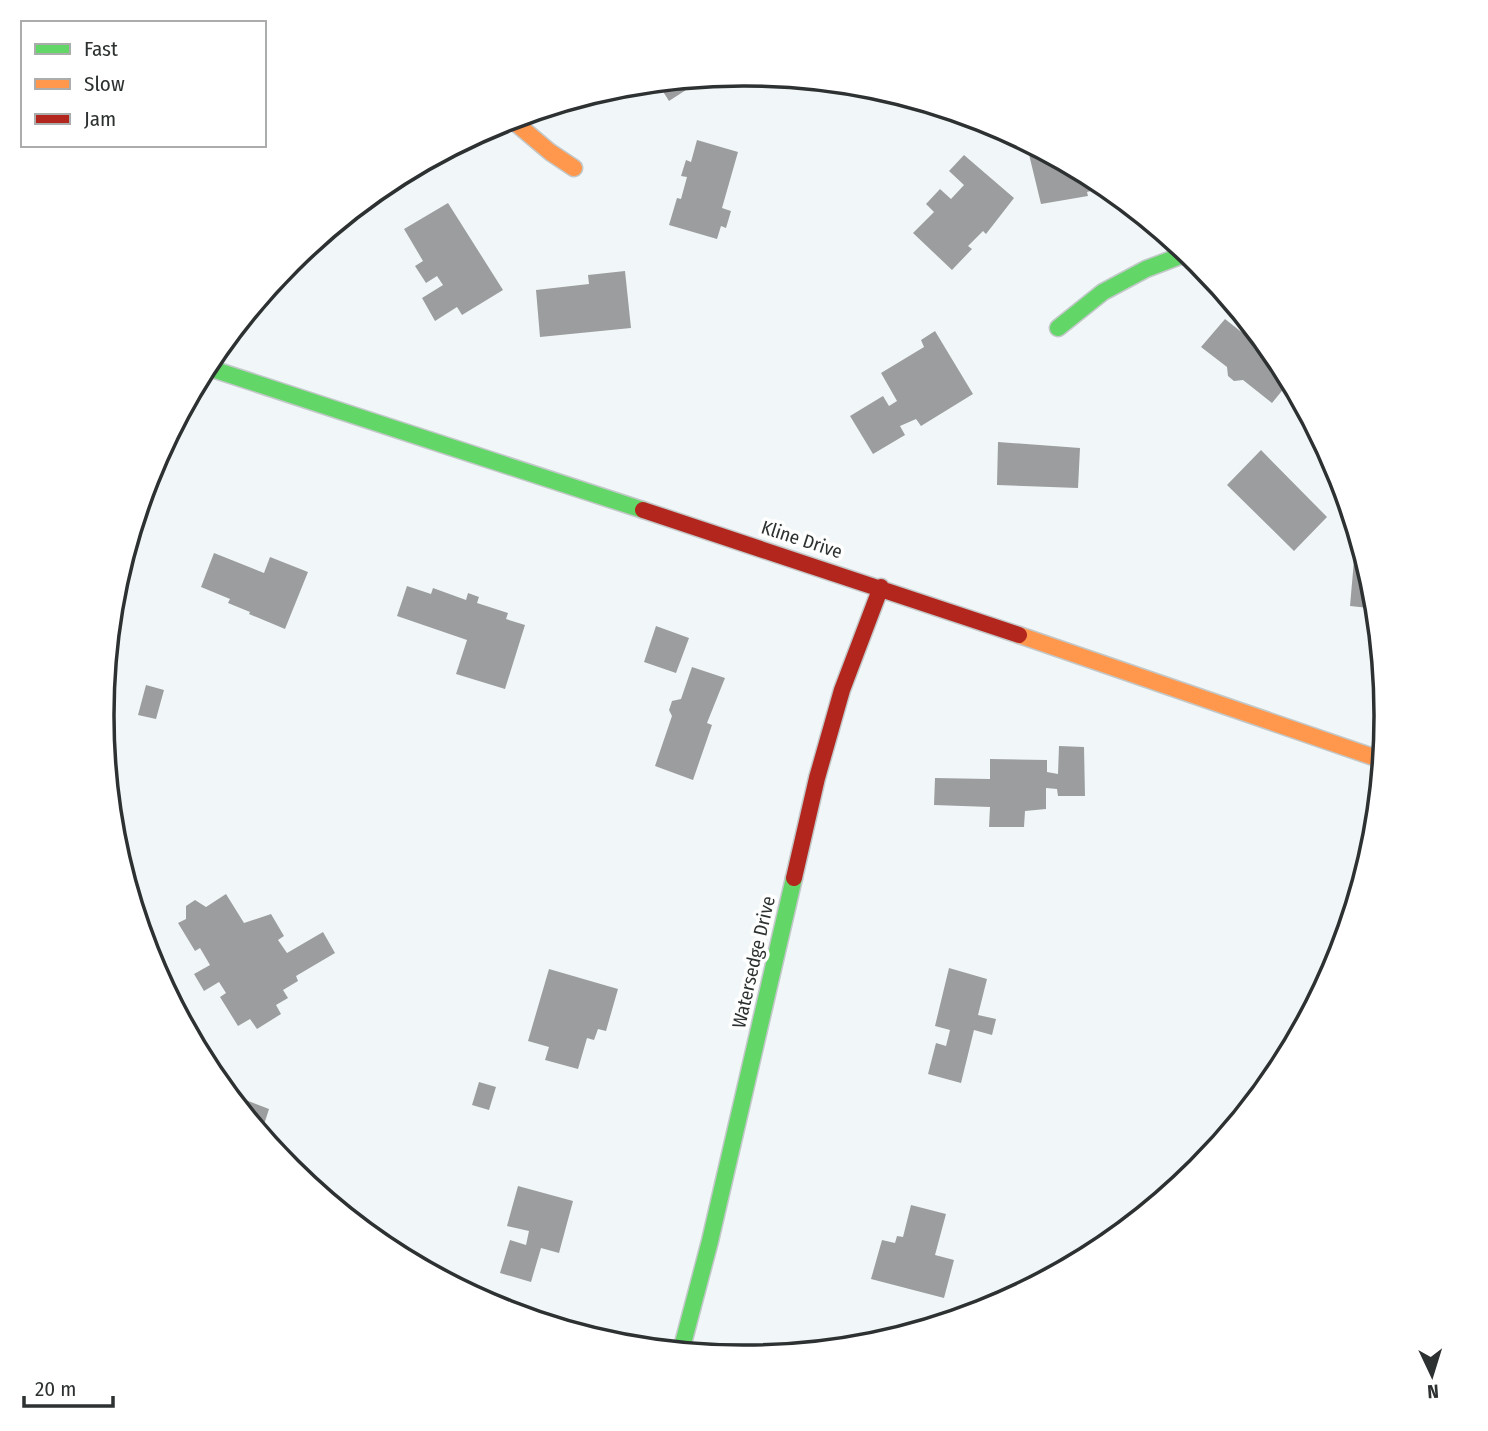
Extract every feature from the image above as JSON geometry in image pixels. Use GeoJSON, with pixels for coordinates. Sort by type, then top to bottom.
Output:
{"type":"FeatureCollection","features":[{"type":"Feature","properties":{"kind":"street"},"geometry":{"type":"LineString","coordinates":[[521,127],[550,152],[574,168]]}},
{"type":"Feature","properties":{"kind":"street"},"geometry":{"type":"LineString","coordinates":[[1058,328],[1103,292],[1146,269],[1176,258]]}},
{"type":"Feature","properties":{"kind":"street","name":"Kline Drive"},"geometry":{"type":"LineString","coordinates":[[217,371],[881,587],[1372,757]]}},
{"type":"Feature","properties":{"kind":"street","name":"Watersedge Drive"},"geometry":{"type":"LineString","coordinates":[[683,1342],[710,1241],[817,778],[842,690],[881,587]]}},
{"type":"Feature","properties":{"kind":"building"},"geometry":{"type":"Polygon","coordinates":[[[688,88],[669,101],[663,91],[688,88]]]}},
{"type":"Feature","properties":{"kind":"building"},"geometry":{"type":"Polygon","coordinates":[[[697,140],[738,152],[722,208],[731,211],[726,228],[721,226],[717,239],[669,225],[677,198],[681,199],[687,177],[681,176],[686,160],[691,162],[697,140]]]}},
{"type":"Feature","properties":{"kind":"building"},"geometry":{"type":"Polygon","coordinates":[[[1029,154],[1092,191],[1087,192],[1088,196],[1041,204],[1029,154]]]}},
{"type":"Feature","properties":{"kind":"building"},"geometry":{"type":"Polygon","coordinates":[[[964,155],[1014,198],[986,234],[983,231],[968,246],[972,249],[952,270],[913,233],[934,212],[926,204],[940,189],[951,199],[964,185],[949,171],[964,155]]]}},
{"type":"Feature","properties":{"kind":"building"},"geometry":{"type":"Polygon","coordinates":[[[448,203],[503,290],[462,315],[457,307],[435,321],[422,298],[443,285],[437,276],[426,283],[415,266],[423,261],[404,229],[448,203]]]}},
{"type":"Feature","properties":{"kind":"building"},"geometry":{"type":"Polygon","coordinates":[[[625,271],[631,328],[540,337],[536,290],[589,284],[588,275],[625,271]]]}},
{"type":"Feature","properties":{"kind":"building"},"geometry":{"type":"Polygon","coordinates":[[[1225,319],[1247,337],[1282,390],[1272,403],[1243,380],[1234,381],[1228,376],[1227,367],[1201,347],[1225,319]]]}},
{"type":"Feature","properties":{"kind":"building"},"geometry":{"type":"Polygon","coordinates":[[[935,331],[973,394],[921,426],[916,419],[900,426],[905,435],[873,454],[850,416],[883,396],[889,406],[897,401],[881,373],[924,347],[921,340],[935,331]]]}},
{"type":"Feature","properties":{"kind":"building"},"geometry":{"type":"Polygon","coordinates":[[[998,442],[1080,448],[1078,488],[997,485],[998,442]]]}},
{"type":"Feature","properties":{"kind":"building"},"geometry":{"type":"Polygon","coordinates":[[[1261,450],[1327,517],[1294,551],[1227,485],[1261,450]]]}},
{"type":"Feature","properties":{"kind":"building"},"geometry":{"type":"Polygon","coordinates":[[[214,553],[264,573],[270,557],[308,572],[285,629],[249,614],[250,612],[228,603],[230,599],[201,587],[214,553]]]}},
{"type":"Feature","properties":{"kind":"building"},"geometry":{"type":"Polygon","coordinates":[[[1354,561],[1364,607],[1350,606],[1354,561]]]}},
{"type":"Feature","properties":{"kind":"building"},"geometry":{"type":"Polygon","coordinates":[[[407,586],[431,594],[433,588],[466,600],[468,593],[479,597],[477,603],[508,613],[506,619],[525,625],[505,689],[456,674],[467,640],[397,616],[407,586]]]}},
{"type":"Feature","properties":{"kind":"building"},"geometry":{"type":"Polygon","coordinates":[[[656,626],[689,638],[676,673],[644,662],[656,626]]]}},
{"type":"Feature","properties":{"kind":"building"},"geometry":{"type":"Polygon","coordinates":[[[692,667],[725,678],[707,723],[712,725],[693,780],[655,766],[672,716],[669,710],[672,701],[681,699],[692,667]]]}},
{"type":"Feature","properties":{"kind":"building"},"geometry":{"type":"Polygon","coordinates":[[[146,685],[164,690],[156,719],[138,715],[146,685]]]}},
{"type":"Feature","properties":{"kind":"building"},"geometry":{"type":"Polygon","coordinates":[[[1059,746],[1084,747],[1085,796],[1058,796],[1057,789],[1046,788],[1046,809],[1025,811],[1024,827],[989,827],[990,807],[934,805],[935,778],[990,779],[990,759],[1047,760],[1047,772],[1058,774],[1059,746]]]}},
{"type":"Feature","properties":{"kind":"building"},"geometry":{"type":"Polygon","coordinates":[[[226,894],[244,923],[271,914],[284,936],[278,940],[287,953],[323,932],[335,953],[296,976],[298,981],[283,990],[288,998],[276,1005],[281,1014],[257,1029],[250,1019],[238,1026],[220,997],[226,993],[219,982],[204,991],[194,974],[210,965],[200,948],[195,951],[178,923],[186,919],[186,906],[195,900],[206,907],[226,894]]]}},
{"type":"Feature","properties":{"kind":"building"},"geometry":{"type":"Polygon","coordinates":[[[949,968],[987,979],[978,1015],[996,1019],[992,1035],[974,1030],[961,1083],[928,1074],[936,1043],[946,1046],[950,1030],[935,1026],[949,968]]]}},
{"type":"Feature","properties":{"kind":"building"},"geometry":{"type":"Polygon","coordinates":[[[549,969],[618,989],[606,1031],[598,1029],[594,1040],[587,1038],[578,1069],[545,1060],[549,1047],[528,1041],[549,969]]]}},
{"type":"Feature","properties":{"kind":"building"},"geometry":{"type":"Polygon","coordinates":[[[479,1082],[496,1087],[489,1110],[472,1105],[479,1082]]]}},
{"type":"Feature","properties":{"kind":"building"},"geometry":{"type":"Polygon","coordinates":[[[244,1099],[269,1109],[264,1123],[244,1099]]]}},
{"type":"Feature","properties":{"kind":"building"},"geometry":{"type":"Polygon","coordinates":[[[518,1186],[573,1201],[559,1253],[541,1248],[531,1282],[500,1273],[510,1240],[526,1245],[529,1231],[507,1226],[518,1186]]]}},
{"type":"Feature","properties":{"kind":"building"},"geometry":{"type":"Polygon","coordinates":[[[911,1205],[946,1214],[935,1255],[954,1260],[944,1298],[871,1279],[882,1240],[895,1243],[897,1236],[903,1237],[911,1205]]]}},
{"type":"Feature","properties":{"kind":"traffic: fast"},"geometry":{"type":"LineString","coordinates":[[1058,328],[1103,292],[1146,269],[1176,258]]}},
{"type":"Feature","properties":{"kind":"traffic: fast"},"geometry":{"type":"LineString","coordinates":[[217,371],[643,510]]}},
{"type":"Feature","properties":{"kind":"traffic: fast"},"geometry":{"type":"LineString","coordinates":[[683,1342],[710,1241],[794,878]]}},
{"type":"Feature","properties":{"kind":"traffic: slow"},"geometry":{"type":"LineString","coordinates":[[521,127],[574,168]]}},
{"type":"Feature","properties":{"kind":"traffic: slow"},"geometry":{"type":"LineString","coordinates":[[1019,635],[1372,757]]}},
{"type":"Feature","properties":{"kind":"traffic: jam"},"geometry":{"type":"LineString","coordinates":[[643,510],[1019,635]]}},
{"type":"Feature","properties":{"kind":"traffic: jam"},"geometry":{"type":"LineString","coordinates":[[794,878],[817,778],[842,690],[881,587]]}}]}
